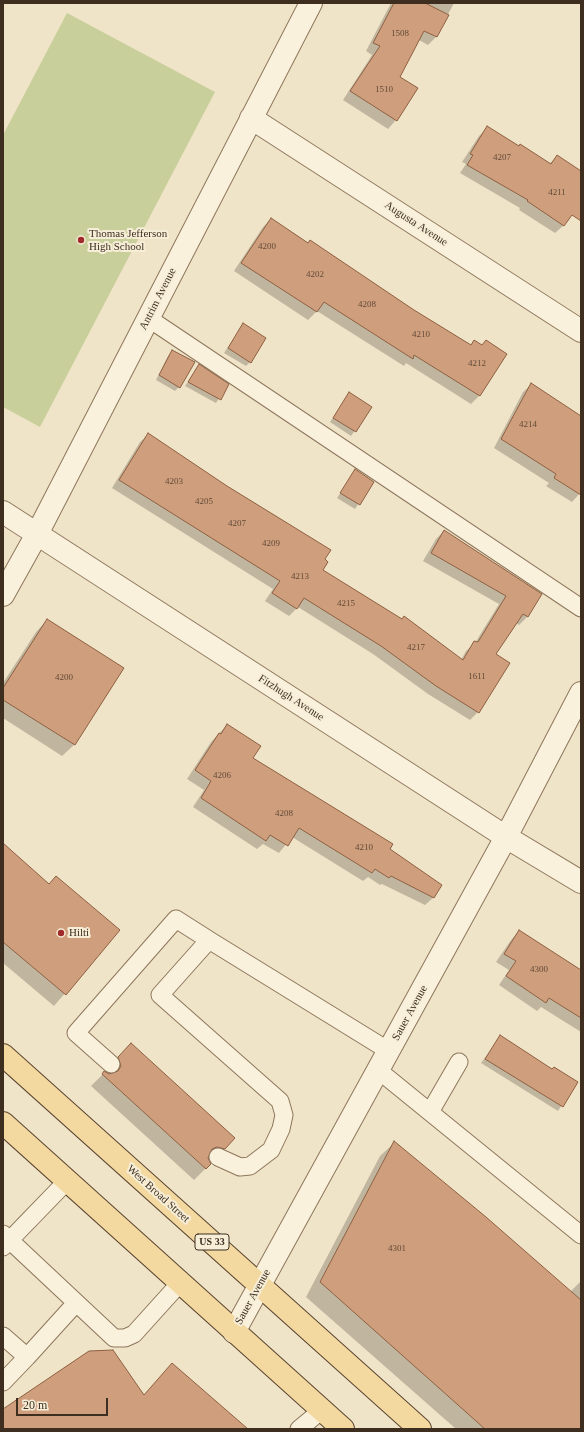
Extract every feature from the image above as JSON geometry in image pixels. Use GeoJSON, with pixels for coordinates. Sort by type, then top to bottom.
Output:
{"type":"FeatureCollection","features":[{"type":"Feature","properties":{"kind":"main road","name":"West Broad Street"},"geometry":{"type":"LineString","coordinates":[[3,1055],[420,1429]]}},
{"type":"Feature","properties":{"kind":"main road"},"geometry":{"type":"LineString","coordinates":[[3,1124],[343,1429]]}},
{"type":"Feature","properties":{"kind":"street","name":"Antrim Avenue"},"geometry":{"type":"LineString","coordinates":[[3,595],[37,534],[311,3]]}},
{"type":"Feature","properties":{"kind":"street","name":"Augusta Avenue"},"geometry":{"type":"LineString","coordinates":[[251,118],[581,331]]}},
{"type":"Feature","properties":{"kind":"street","name":"Fitzhugh Avenue"},"geometry":{"type":"LineString","coordinates":[[3,512],[506,837],[581,882]]}},
{"type":"Feature","properties":{"kind":"street","name":"Sauer Avenue"},"geometry":{"type":"LineString","coordinates":[[234,1332],[506,837],[581,693]]}},
{"type":"Feature","properties":{"kind":"lane"},"geometry":{"type":"LineString","coordinates":[[148,318],[581,608]]}},
{"type":"Feature","properties":{"kind":"lane"},"geometry":{"type":"LineString","coordinates":[[111,1064],[76,1033],[176,919],[389,1051]]}},
{"type":"Feature","properties":{"kind":"lane"},"geometry":{"type":"LineString","coordinates":[[209,940],[160,994],[280,1101],[284,1115],[281,1129],[271,1150],[250,1166],[240,1167],[218,1156]]}},
{"type":"Feature","properties":{"kind":"lane"},"geometry":{"type":"LineString","coordinates":[[430,1112],[459,1062]]}},
{"type":"Feature","properties":{"kind":"lane"},"geometry":{"type":"LineString","coordinates":[[378,1070],[581,1236]]}},
{"type":"Feature","properties":{"kind":"lane"},"geometry":{"type":"LineString","coordinates":[[67,1181],[5,1240],[114,1338],[125,1338],[134,1334],[180,1283]]}},
{"type":"Feature","properties":{"kind":"lane"},"geometry":{"type":"LineString","coordinates":[[3,1382],[27,1358],[76,1303]]}},
{"type":"Feature","properties":{"kind":"lane"},"geometry":{"type":"LineString","coordinates":[[3,1336],[27,1358]]}},
{"type":"Feature","properties":{"kind":"lane"},"geometry":{"type":"LineString","coordinates":[[298,1429],[322,1410]]}},
{"type":"Feature","properties":{"kind":"green space","name":"Thomas Jefferson High School"},"geometry":{"type":"Polygon","coordinates":[[[67,13],[215,92],[40,427],[3,407],[3,135],[67,13]]]}},
{"type":"Feature","properties":{"kind":"building"},"geometry":{"type":"Polygon","coordinates":[[[394,3],[425,3],[449,15],[437,37],[424,31],[400,77],[418,88],[397,121],[350,91],[380,46],[373,43],[394,3]]]}},
{"type":"Feature","properties":{"kind":"building"},"geometry":{"type":"Polygon","coordinates":[[[487,126],[519,146],[520,144],[551,164],[557,155],[581,171],[581,221],[572,215],[564,226],[527,201],[528,200],[467,165],[473,155],[470,154],[487,126]]]}},
{"type":"Feature","properties":{"kind":"building"},"geometry":{"type":"Polygon","coordinates":[[[271,218],[308,243],[310,240],[414,310],[471,345],[474,340],[482,345],[486,340],[507,354],[480,396],[414,355],[413,359],[324,302],[317,312],[241,263],[271,218]]]}},
{"type":"Feature","properties":{"kind":"building"},"geometry":{"type":"Polygon","coordinates":[[[243,323],[266,338],[251,363],[228,348],[243,323]]]}},
{"type":"Feature","properties":{"kind":"building"},"geometry":{"type":"Polygon","coordinates":[[[172,350],[195,362],[180,388],[159,375],[172,350]]]}},
{"type":"Feature","properties":{"kind":"building"},"geometry":{"type":"Polygon","coordinates":[[[199,364],[229,384],[221,400],[188,382],[199,364]]]}},
{"type":"Feature","properties":{"kind":"building"},"geometry":{"type":"Polygon","coordinates":[[[531,383],[581,416],[581,495],[554,478],[556,474],[501,439],[531,383]]]}},
{"type":"Feature","properties":{"kind":"building"},"geometry":{"type":"Polygon","coordinates":[[[349,392],[372,407],[356,432],[333,418],[349,392]]]}},
{"type":"Feature","properties":{"kind":"building"},"geometry":{"type":"Polygon","coordinates":[[[148,433],[227,486],[331,550],[325,559],[328,562],[323,570],[402,619],[404,616],[463,660],[474,641],[478,642],[506,596],[431,553],[444,530],[542,594],[528,617],[523,614],[496,654],[510,663],[479,713],[436,686],[381,646],[304,598],[297,609],[272,593],[280,581],[119,480],[148,433]]]}},
{"type":"Feature","properties":{"kind":"building"},"geometry":{"type":"Polygon","coordinates":[[[355,469],[374,482],[360,505],[340,493],[355,469]]]}},
{"type":"Feature","properties":{"kind":"building"},"geometry":{"type":"Polygon","coordinates":[[[47,619],[124,668],[75,745],[3,700],[3,688],[47,619]]]}},
{"type":"Feature","properties":{"kind":"building"},"geometry":{"type":"Polygon","coordinates":[[[227,724],[261,746],[253,758],[393,844],[390,849],[442,885],[434,898],[391,876],[389,878],[375,869],[372,873],[299,828],[288,846],[270,835],[266,841],[201,798],[211,781],[195,770],[219,733],[221,734],[227,724]]]}},
{"type":"Feature","properties":{"kind":"building"},"geometry":{"type":"Polygon","coordinates":[[[3,843],[49,884],[56,876],[120,930],[66,995],[3,942],[3,843]]]}},
{"type":"Feature","properties":{"kind":"building"},"geometry":{"type":"Polygon","coordinates":[[[519,930],[581,970],[581,1018],[549,998],[546,1003],[506,976],[516,961],[504,954],[519,930]]]}},
{"type":"Feature","properties":{"kind":"building"},"geometry":{"type":"Polygon","coordinates":[[[500,1035],[552,1069],[554,1067],[578,1082],[563,1107],[485,1059],[500,1035]]]}},
{"type":"Feature","properties":{"kind":"building"},"geometry":{"type":"Polygon","coordinates":[[[131,1043],[235,1138],[225,1149],[217,1147],[212,1149],[208,1158],[211,1164],[206,1169],[102,1074],[104,1071],[109,1074],[118,1071],[121,1066],[118,1057],[131,1043]]]}},
{"type":"Feature","properties":{"kind":"building"},"geometry":{"type":"Polygon","coordinates":[[[394,1141],[486,1217],[581,1300],[581,1429],[485,1429],[320,1282],[394,1141]]]}},
{"type":"Feature","properties":{"kind":"building"},"geometry":{"type":"Polygon","coordinates":[[[113,1350],[144,1395],[172,1363],[248,1429],[3,1429],[3,1409],[89,1351],[113,1350]]]}},
{"type":"Feature","properties":{"kind":"place","name":"Thomas Jefferson High School"},"geometry":{"type":"Point","coordinates":[81,240]}},
{"type":"Feature","properties":{"kind":"place","name":"Hilti"},"geometry":{"type":"Point","coordinates":[61,933]}}]}
